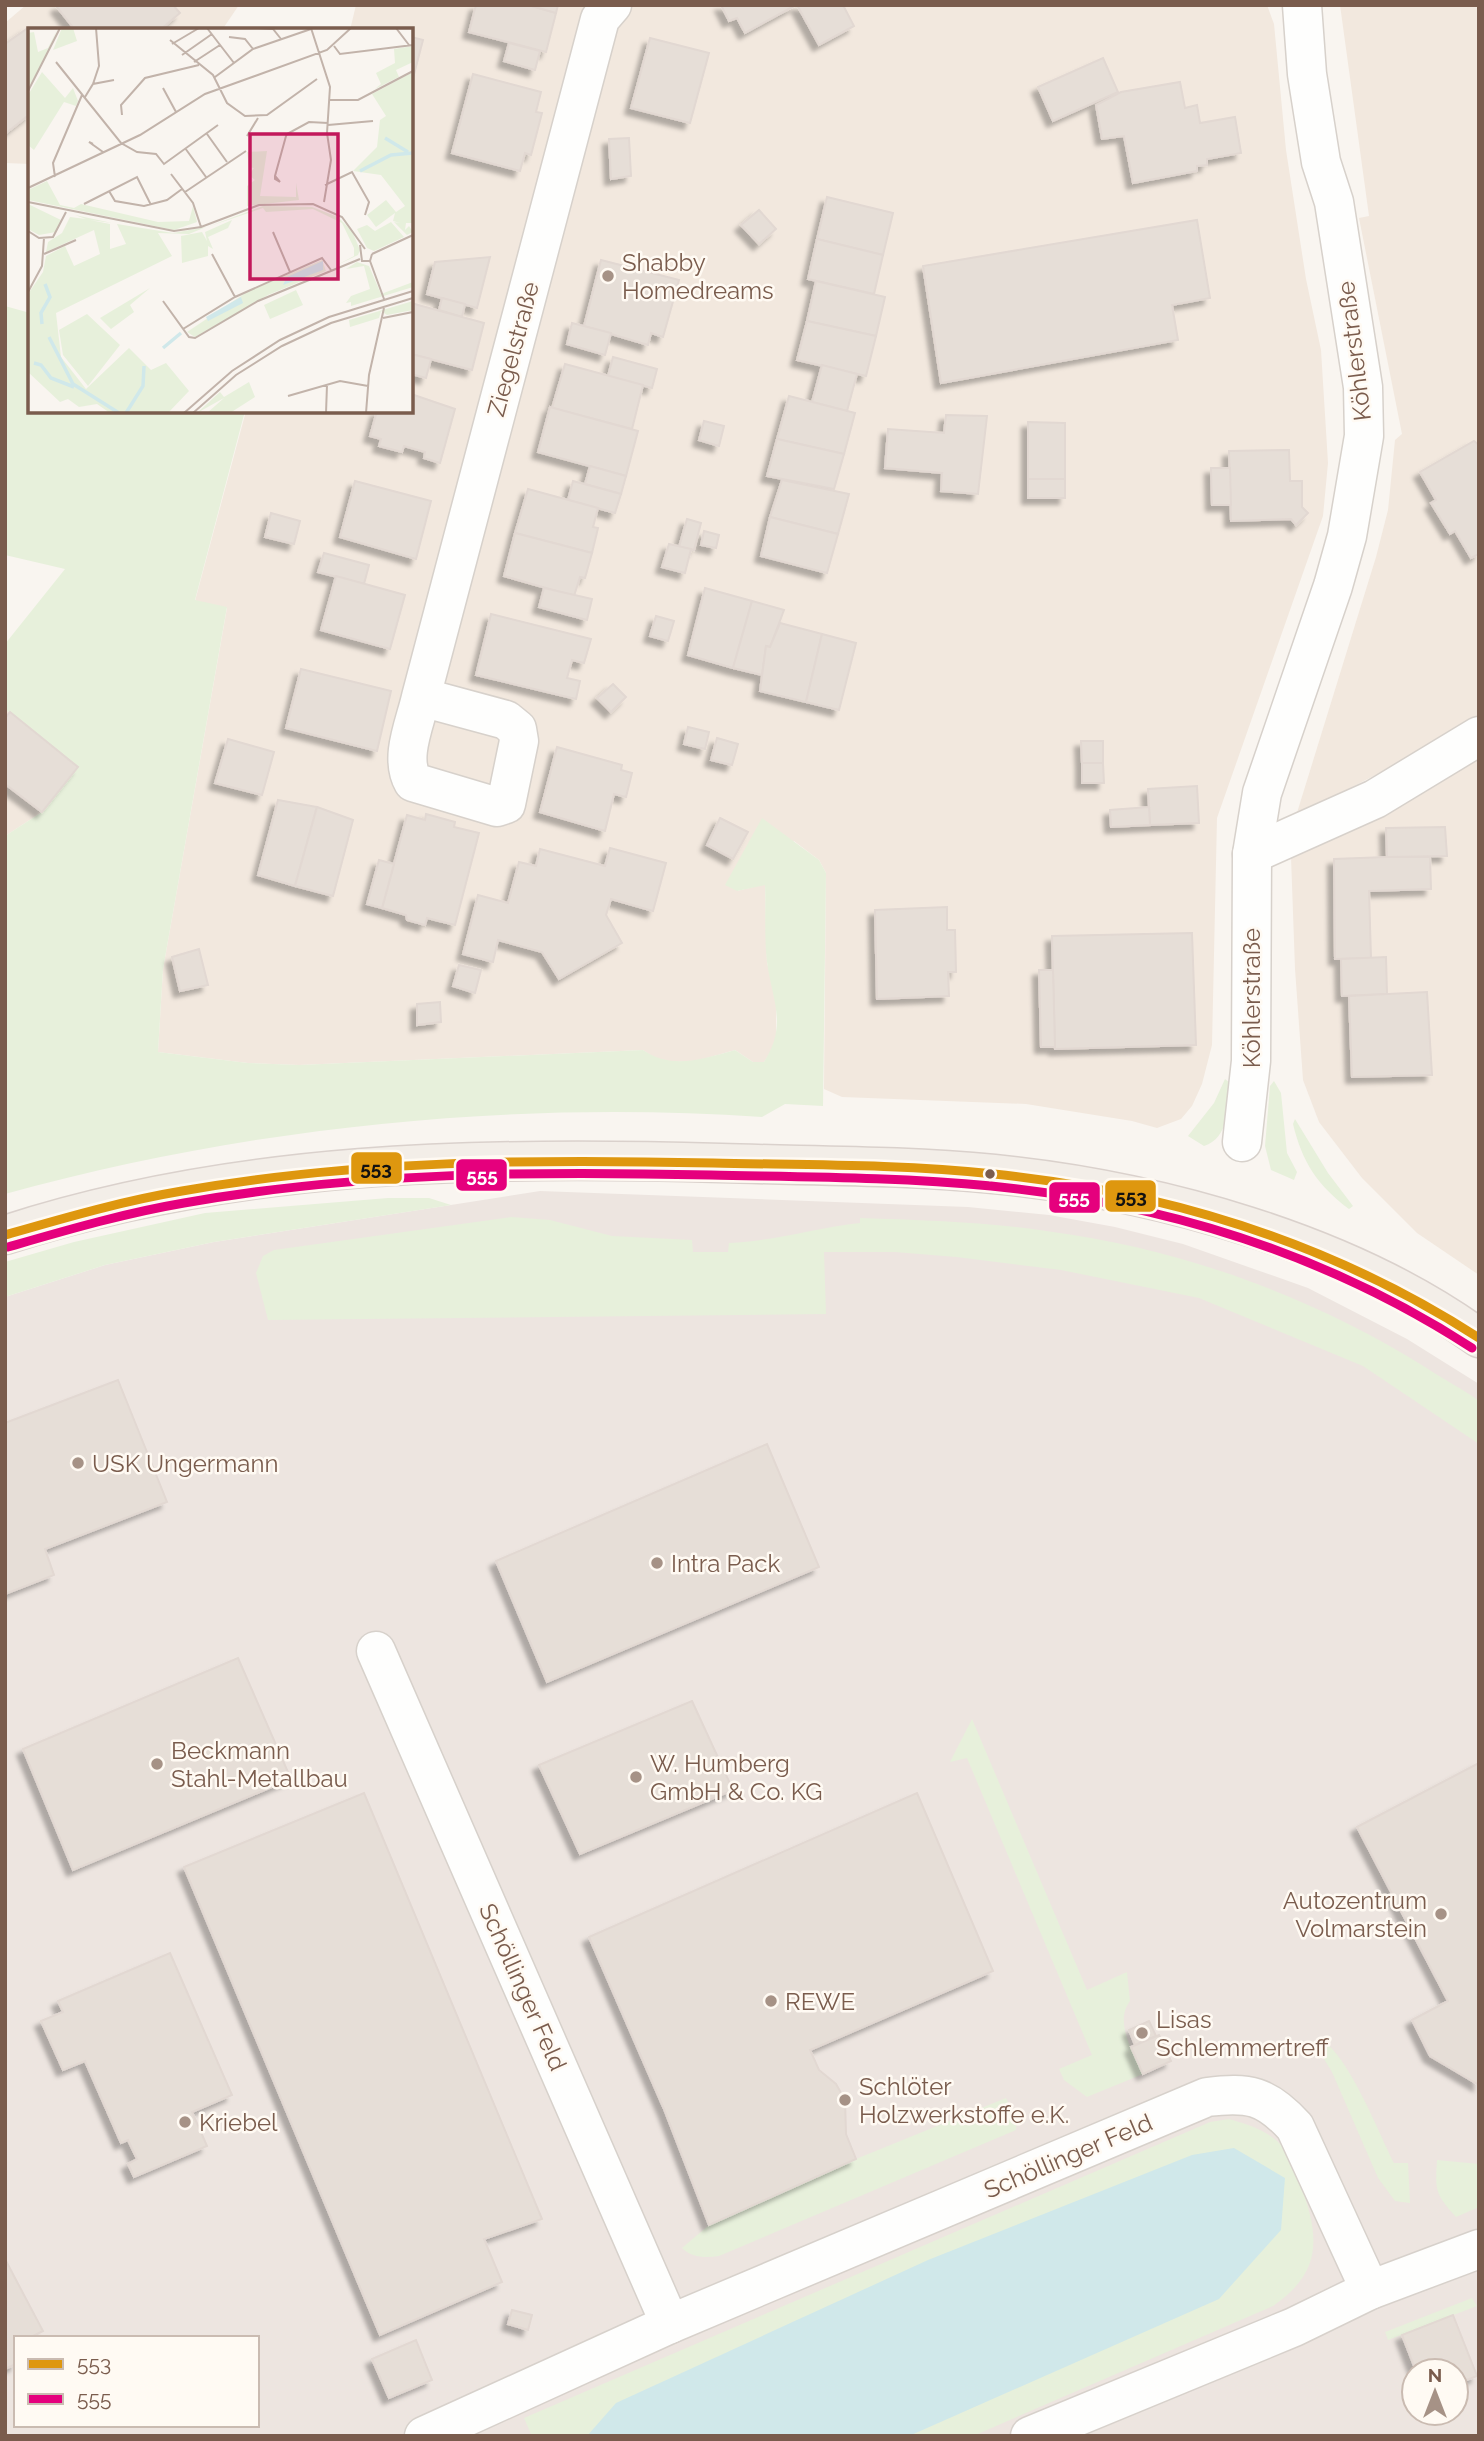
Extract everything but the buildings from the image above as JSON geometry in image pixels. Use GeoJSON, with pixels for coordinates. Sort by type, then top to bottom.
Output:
{"type":"FeatureCollection","features":[{"type":"Feature","properties":{"kind":"main road"},"geometry":{"type":"LineString","coordinates":[[5,1235],[140,1199],[320,1172],[434,1163],[566,1159],[844,1166],[993,1174],[1155,1200],[1300,1244],[1368,1273],[1457,1322],[1479,1338]]}},
{"type":"Feature","properties":{"kind":"street","name":"Ziegelstraße"},"geometry":{"type":"LineString","coordinates":[[421,697],[600,19],[612,5]]}},
{"type":"Feature","properties":{"kind":"street","name":"Köhlerstraße"},"geometry":{"type":"LineString","coordinates":[[1242,1142],[1249,1103],[1251,1061],[1252,854],[1262,793],[1347,536],[1364,436],[1363,387],[1334,202],[1321,162],[1307,74],[1302,5]]}},
{"type":"Feature","properties":{"kind":"street"},"geometry":{"type":"LineString","coordinates":[[1252,854],[1375,799],[1479,736]]}},
{"type":"Feature","properties":{"kind":"street","name":"Schöllinger Feld"},"geometry":{"type":"LineString","coordinates":[[376,1651],[670,2324]]}},
{"type":"Feature","properties":{"kind":"street","name":"Schöllinger Feld"},"geometry":{"type":"LineString","coordinates":[[424,2436],[670,2324],[1206,2097],[1236,2093],[1259,2097],[1279,2109],[1295,2127],[1370,2290]]}},
{"type":"Feature","properties":{"kind":"street"},"geometry":{"type":"LineString","coordinates":[[1030,2436],[1294,2327],[1370,2290],[1479,2249]]}},
{"type":"Feature","properties":{"kind":"shaded area"},"geometry":{"type":"Polygon","coordinates":[[[26,5],[239,5],[223,28],[28,28],[28,164],[5,163],[5,23],[26,5]]]}},
{"type":"Feature","properties":{"kind":"shaded area"},"geometry":{"type":"Polygon","coordinates":[[[356,5],[1267,5],[1274,24],[1286,150],[1306,279],[1321,350],[1328,463],[1323,516],[1217,818],[1212,1045],[1202,1084],[1192,1106],[1181,1119],[1157,1128],[1132,1121],[1026,1104],[842,1097],[824,1089],[826,873],[819,860],[794,841],[737,891],[765,884],[767,963],[776,994],[776,1044],[764,1062],[753,1062],[735,1050],[693,1062],[659,1061],[643,1050],[299,1065],[248,1063],[158,1052],[163,969],[227,608],[195,601],[245,413],[413,413],[413,28],[350,28],[356,5]]]}},
{"type":"Feature","properties":{"kind":"shaded area"},"geometry":{"type":"Polygon","coordinates":[[[1340,5],[1479,5],[1479,715],[1420,752],[1296,816],[1376,557],[1388,510],[1395,440],[1402,434],[1359,218],[1369,216],[1340,5]]]}},
{"type":"Feature","properties":{"kind":"shaded area"},"geometry":{"type":"Polygon","coordinates":[[[5,709],[78,767],[42,812],[5,836],[5,709]]]}},
{"type":"Feature","properties":{"kind":"shaded area"},"geometry":{"type":"Polygon","coordinates":[[[1479,753],[1479,1275],[1417,1233],[1362,1178],[1319,1122],[1303,1080],[1291,857],[1479,753]]]}},
{"type":"Feature","properties":{"kind":"shaded area"},"geometry":{"type":"Polygon","coordinates":[[[540,1191],[968,1207],[1049,1215],[1115,1227],[1183,1244],[1308,1288],[1407,1339],[1479,1384],[1479,2436],[5,2436],[5,1297],[105,1265],[214,1242],[540,1191]]]}},
{"type":"Feature","properties":{"kind":"green space"},"geometry":{"type":"Polygon","coordinates":[[[5,306],[28,312],[28,413],[244,413],[195,600],[227,607],[163,969],[158,1052],[248,1063],[299,1065],[643,1050],[665,1060],[688,1061],[735,1050],[753,1062],[764,1062],[771,1049],[777,1024],[766,953],[765,885],[737,891],[725,885],[762,818],[819,860],[826,873],[823,1106],[785,1104],[762,1117],[572,1112],[380,1124],[190,1151],[5,1194],[5,836],[42,812],[77,767],[5,709],[5,644],[65,569],[5,555],[5,306]]]}},
{"type":"Feature","properties":{"kind":"green space"},"geometry":{"type":"Polygon","coordinates":[[[1225,1079],[1230,1083],[1226,1119],[1219,1136],[1204,1146],[1188,1136],[1214,1103],[1225,1079]]]}},
{"type":"Feature","properties":{"kind":"green space"},"geometry":{"type":"Polygon","coordinates":[[[1274,1081],[1281,1093],[1287,1153],[1297,1172],[1294,1180],[1271,1170],[1265,1146],[1270,1086],[1274,1081]]]}},
{"type":"Feature","properties":{"kind":"green space"},"geometry":{"type":"Polygon","coordinates":[[[1295,1119],[1328,1173],[1353,1206],[1349,1209],[1328,1191],[1306,1162],[1293,1124],[1295,1119]]]}},
{"type":"Feature","properties":{"kind":"green space"},"geometry":{"type":"Polygon","coordinates":[[[388,1198],[429,1198],[451,1205],[214,1242],[105,1265],[5,1297],[5,1262],[74,1242],[205,1213],[388,1198]]]}},
{"type":"Feature","properties":{"kind":"green space"},"geometry":{"type":"Polygon","coordinates":[[[511,1217],[550,1220],[612,1236],[692,1240],[693,1252],[728,1252],[729,1243],[763,1240],[860,1223],[860,1218],[1023,1228],[1145,1249],[1195,1263],[1290,1297],[1382,1341],[1479,1401],[1479,1444],[1363,1366],[1199,1298],[1061,1270],[956,1257],[895,1252],[824,1252],[826,1314],[268,1320],[256,1273],[263,1256],[274,1250],[511,1217]]]}},
{"type":"Feature","properties":{"kind":"green space"},"geometry":{"type":"Polygon","coordinates":[[[972,1719],[1087,1990],[1127,1972],[1130,2001],[1124,2018],[1124,2028],[1143,2074],[1087,2097],[1064,2080],[1059,2069],[1092,2055],[967,1758],[950,1762],[972,1719]]]}},
{"type":"Feature","properties":{"kind":"green space"},"geometry":{"type":"Polygon","coordinates":[[[1319,2040],[1340,2058],[1351,2075],[1394,2163],[1408,2163],[1410,2203],[1395,2201],[1378,2178],[1332,2072],[1316,2046],[1319,2040]]]}},
{"type":"Feature","properties":{"kind":"green space"},"geometry":{"type":"Polygon","coordinates":[[[1006,2098],[1017,2121],[1016,2130],[719,2256],[699,2256],[682,2248],[709,2225],[856,2159],[1006,2098]]]}},
{"type":"Feature","properties":{"kind":"green space"},"geometry":{"type":"Polygon","coordinates":[[[1229,2119],[1260,2130],[1281,2145],[1294,2166],[1311,2219],[1313,2251],[1309,2265],[1290,2293],[1273,2306],[973,2436],[527,2436],[531,2434],[524,2418],[1210,2122],[1229,2119]]]}},
{"type":"Feature","properties":{"kind":"green space"},"geometry":{"type":"Polygon","coordinates":[[[1437,2160],[1479,2164],[1479,2207],[1456,2217],[1438,2191],[1437,2160]]]}},
{"type":"Feature","properties":{"kind":"green space"},"geometry":{"type":"Polygon","coordinates":[[[1472,2298],[1477,2306],[1388,2340],[1385,2332],[1472,2298]]]}},
{"type":"Feature","properties":{"kind":"water"},"geometry":{"type":"Polygon","coordinates":[[[1234,2148],[1285,2178],[1281,2230],[1219,2299],[909,2436],[587,2436],[616,2403],[928,2260],[1192,2155],[1234,2148]]]}},
{"type":"Feature","properties":{"kind":"transit line","name":"553"},"geometry":{"type":"LineString","coordinates":[[5,1235],[115,1205],[182,1191],[380,1167],[580,1161],[924,1168],[1058,1182],[1185,1209],[1246,1227],[1307,1249],[1366,1275],[1423,1304],[1479,1338]]}},
{"type":"Feature","properties":{"kind":"transit line","name":"555"},"geometry":{"type":"LineString","coordinates":[[8,1247],[162,1207],[249,1193],[381,1179],[579,1173],[851,1178],[956,1183],[1055,1194],[1118,1205],[1242,1238],[1360,1285],[1472,1348]]}},
{"type":"Feature","properties":{"kind":"place","name":"Shabby Homedreams"},"geometry":{"type":"Point","coordinates":[608,276]}},
{"type":"Feature","properties":{"kind":"place","name":"USK Ungermann"},"geometry":{"type":"Point","coordinates":[78,1463]}},
{"type":"Feature","properties":{"kind":"place","name":"Intra Pack"},"geometry":{"type":"Point","coordinates":[657,1563]}},
{"type":"Feature","properties":{"kind":"place","name":"Beckmann Stahl-Metallbau"},"geometry":{"type":"Point","coordinates":[157,1764]}},
{"type":"Feature","properties":{"kind":"place","name":"W. Humberg GmbH & Co. KG"},"geometry":{"type":"Point","coordinates":[636,1777]}},
{"type":"Feature","properties":{"kind":"place","name":"Autozentrum Volmarstein"},"geometry":{"type":"Point","coordinates":[1441,1914]}},
{"type":"Feature","properties":{"kind":"place","name":"REWE"},"geometry":{"type":"Point","coordinates":[771,2001]}},
{"type":"Feature","properties":{"kind":"place","name":"Lisas Schlemmertreff"},"geometry":{"type":"Point","coordinates":[1142,2033]}},
{"type":"Feature","properties":{"kind":"place","name":"Schlöter Holzwerkstoffe e.K."},"geometry":{"type":"Point","coordinates":[845,2100]}},
{"type":"Feature","properties":{"kind":"place","name":"Kriebel"},"geometry":{"type":"Point","coordinates":[185,2122]}}]}
